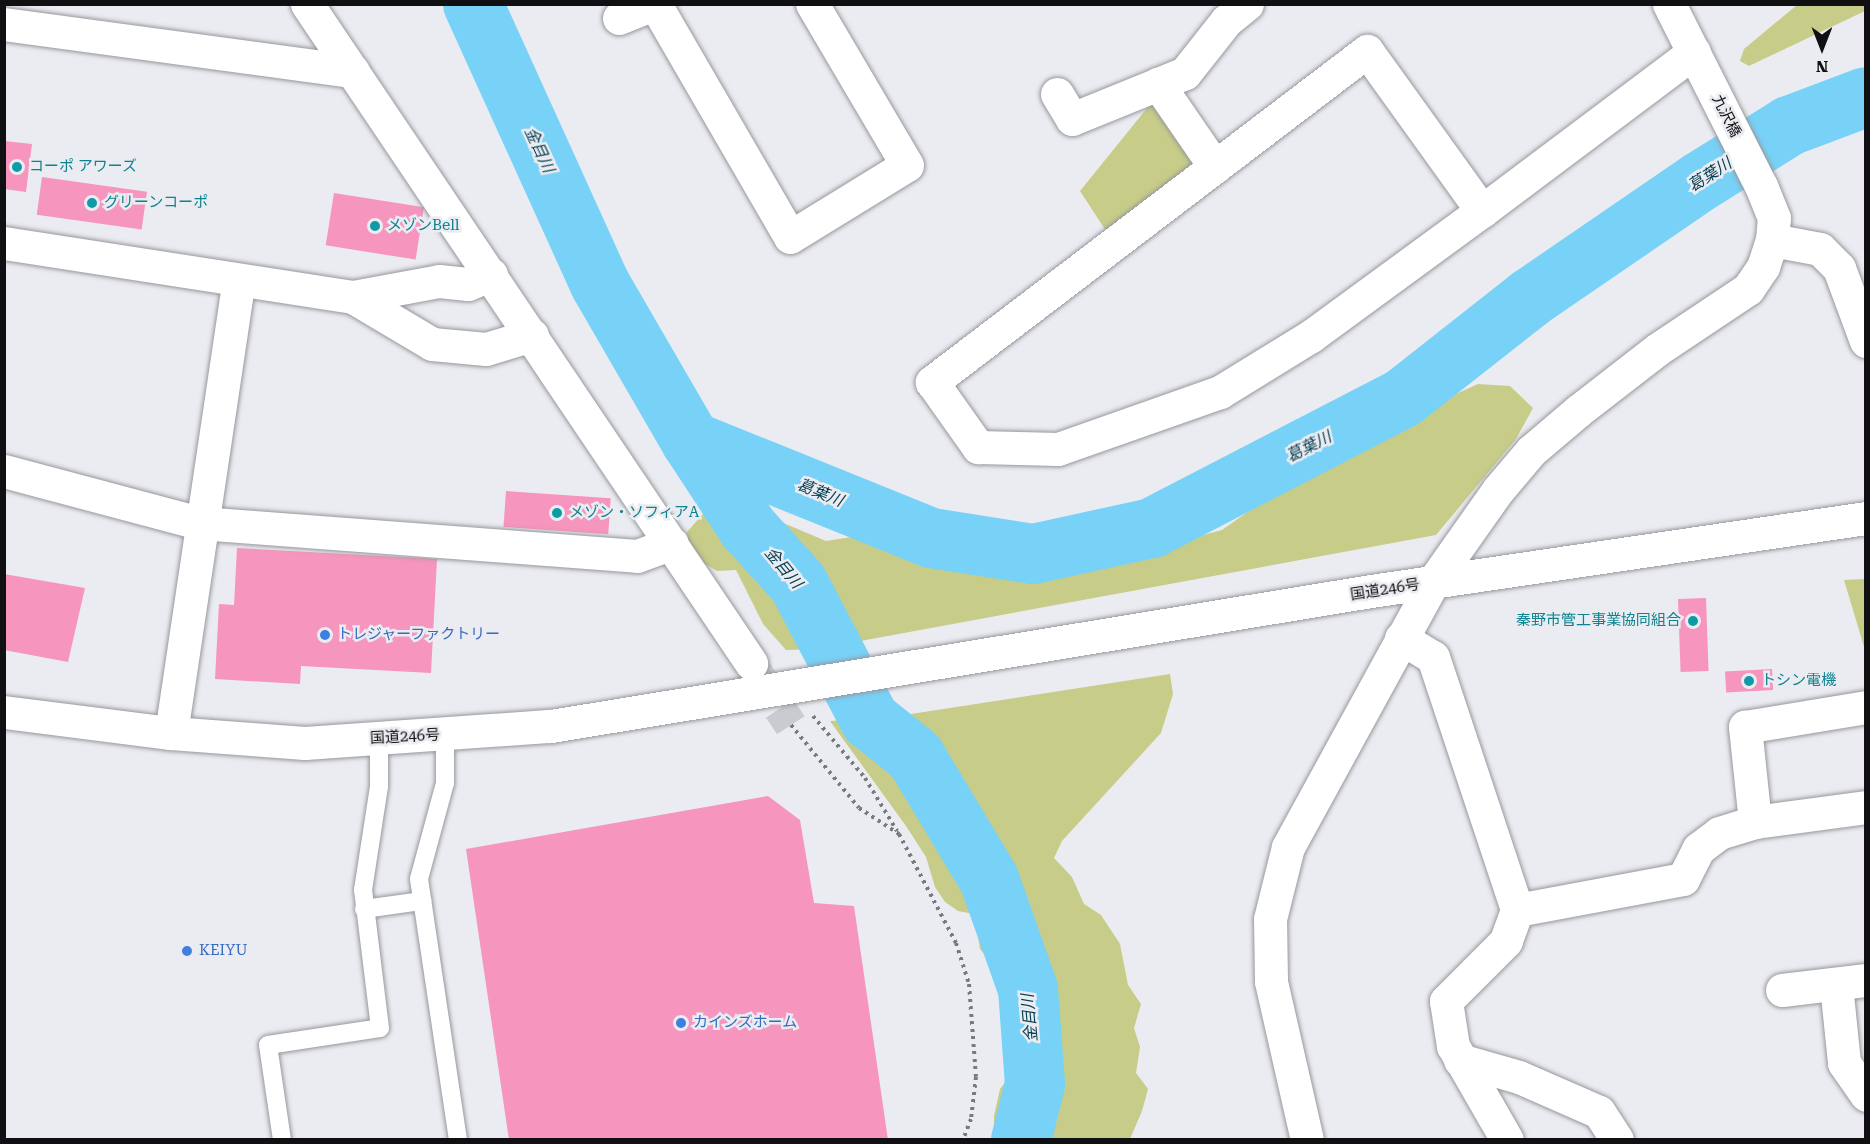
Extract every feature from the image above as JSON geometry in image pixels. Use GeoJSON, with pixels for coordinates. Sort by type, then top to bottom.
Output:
{"type":"FeatureCollection","features":[{"type":"Feature","properties":{"kind":"main road"},"geometry":{"type":"LineString","coordinates":[[307,4],[532,334],[751,663]]}},
{"type":"Feature","properties":{"kind":"main road"},"geometry":{"type":"LineString","coordinates":[[619,18],[654,4],[790,237],[907,165],[812,4]]}},
{"type":"Feature","properties":{"kind":"main road"},"geometry":{"type":"LineString","coordinates":[[1057,94],[1072,119],[1185,73],[1226,21],[1247,4]]}},
{"type":"Feature","properties":{"kind":"main road","name":"九沢橋"},"geometry":{"type":"LineString","coordinates":[[1669,4],[1761,186],[1774,218],[1772,240]]}},
{"type":"Feature","properties":{"kind":"main road"},"geometry":{"type":"LineString","coordinates":[[4,24],[353,71]]}},
{"type":"Feature","properties":{"kind":"main road"},"geometry":{"type":"LineString","coordinates":[[1482,211],[1367,51],[932,382],[978,447],[1058,448],[1220,392],[1311,336],[1482,211],[1700,65]]}},
{"type":"Feature","properties":{"kind":"main road"},"geometry":{"type":"LineString","coordinates":[[1158,84],[1215,167]]}},
{"type":"Feature","properties":{"kind":"main road"},"geometry":{"type":"LineString","coordinates":[[1307,1140],[1271,981],[1270,919],[1288,847],[1433,582],[1531,451],[1659,349],[1748,289],[1763,267],[1772,240],[1820,249],[1852,262],[1866,341]]}},
{"type":"Feature","properties":{"kind":"main road"},"geometry":{"type":"LineString","coordinates":[[4,243],[353,297],[439,281],[468,284],[491,274]]}},
{"type":"Feature","properties":{"kind":"main road"},"geometry":{"type":"LineString","coordinates":[[171,734],[200,522],[239,280]]}},
{"type":"Feature","properties":{"kind":"main road"},"geometry":{"type":"LineString","coordinates":[[353,297],[432,344],[486,349],[532,334]]}},
{"type":"Feature","properties":{"kind":"main road"},"geometry":{"type":"LineString","coordinates":[[4,471],[200,522],[637,556],[672,543]]}},
{"type":"Feature","properties":{"kind":"main road","name":"国道246号"},"geometry":{"type":"LineString","coordinates":[[4,712],[171,734],[305,743],[445,736],[551,726],[1433,582],[1866,518]]}},
{"type":"Feature","properties":{"kind":"main road"},"geometry":{"type":"LineString","coordinates":[[1401,638],[1433,657],[1517,910],[1506,941],[1446,1001],[1452,1046],[1507,1140]]}},
{"type":"Feature","properties":{"kind":"main road"},"geometry":{"type":"LineString","coordinates":[[1755,822],[1745,728],[1866,707]]}},
{"type":"Feature","properties":{"kind":"main road"},"geometry":{"type":"LineString","coordinates":[[1517,910],[1683,879],[1698,849],[1719,833],[1755,822],[1866,807]]}},
{"type":"Feature","properties":{"kind":"main road"},"geometry":{"type":"LineString","coordinates":[[1782,990],[1851,982],[1844,1063],[1866,1095]]}},
{"type":"Feature","properties":{"kind":"main road"},"geometry":{"type":"LineString","coordinates":[[1460,1060],[1519,1077],[1599,1112],[1617,1140]]}},
{"type":"Feature","properties":{"kind":"lane"},"geometry":{"type":"LineString","coordinates":[[445,736],[446,783],[418,879],[458,1140]]}},
{"type":"Feature","properties":{"kind":"lane"},"geometry":{"type":"LineString","coordinates":[[282,1140],[268,1045],[380,1028],[364,909],[364,871],[379,787],[379,738]]}},
{"type":"Feature","properties":{"kind":"lane"},"geometry":{"type":"LineString","coordinates":[[364,909],[422,901]]}},
{"type":"Feature","properties":{"kind":"path"},"geometry":{"type":"LineString","coordinates":[[802,686],[816,720],[865,778],[899,834],[956,943],[969,984],[976,1077],[963,1140]]}},
{"type":"Feature","properties":{"kind":"path"},"geometry":{"type":"LineString","coordinates":[[791,725],[859,808],[899,834]]}},
{"type":"Feature","properties":{"kind":"green space"},"geometry":{"type":"Polygon","coordinates":[[[1797,5],[1865,5],[1865,11],[1749,66],[1740,61],[1744,49],[1797,5]]]}},
{"type":"Feature","properties":{"kind":"green space"},"geometry":{"type":"Polygon","coordinates":[[[1152,102],[1194,155],[1192,172],[1108,234],[1080,191],[1152,102]]]}},
{"type":"Feature","properties":{"kind":"green space"},"geometry":{"type":"Polygon","coordinates":[[[1478,384],[1510,386],[1533,408],[1516,439],[1436,535],[817,649],[786,650],[763,624],[736,570],[717,571],[690,555],[687,532],[708,508],[736,503],[826,541],[852,537],[966,570],[1049,569],[1131,554],[1222,530],[1317,463],[1383,427],[1478,384]]]}},
{"type":"Feature","properties":{"kind":"green space"},"geometry":{"type":"Polygon","coordinates":[[[1866,579],[1865,650],[1844,580],[1866,579]]]}},
{"type":"Feature","properties":{"kind":"green space"},"geometry":{"type":"Polygon","coordinates":[[[1170,674],[1173,694],[1161,733],[1062,841],[1054,858],[1072,877],[1084,904],[1101,915],[1120,944],[1128,985],[1141,1004],[1134,1028],[1140,1047],[1136,1073],[1148,1089],[1142,1111],[1130,1139],[994,1139],[994,1116],[1000,1089],[1016,1068],[997,970],[980,949],[974,914],[958,911],[945,902],[935,887],[926,857],[830,721],[898,716],[1170,674]]]}},
{"type":"Feature","properties":{"kind":"building","name":"コーポ アワーズ"},"geometry":{"type":"Polygon","coordinates":[[[4,141],[32,144],[26,192],[4,189],[4,141]]]}},
{"type":"Feature","properties":{"kind":"building","name":"グリーンコーポ"},"geometry":{"type":"Polygon","coordinates":[[[42,177],[147,192],[142,229],[37,215],[42,177]]]}},
{"type":"Feature","properties":{"kind":"building","name":"メゾンBell"},"geometry":{"type":"Polygon","coordinates":[[[334,193],[424,207],[416,260],[326,245],[334,193]]]}},
{"type":"Feature","properties":{"kind":"building","name":"メゾン・ソフィアA"},"geometry":{"type":"Polygon","coordinates":[[[506,491],[611,498],[608,534],[503,527],[506,491]]]}},
{"type":"Feature","properties":{"kind":"building","name":"トレジャーファクトリー"},"geometry":{"type":"Polygon","coordinates":[[[237,548],[437,559],[431,673],[301,666],[300,684],[215,679],[219,604],[234,605],[237,548]]]}},
{"type":"Feature","properties":{"kind":"building"},"geometry":{"type":"Polygon","coordinates":[[[4,574],[85,588],[68,662],[4,650],[4,574]]]}},
{"type":"Feature","properties":{"kind":"building","name":"秦野市管工事業協同組合"},"geometry":{"type":"Polygon","coordinates":[[[1706,598],[1709,671],[1681,672],[1678,599],[1706,598]]]}},
{"type":"Feature","properties":{"kind":"building","name":"トシン電機"},"geometry":{"type":"Polygon","coordinates":[[[1772,669],[1773,690],[1726,692],[1725,671],[1772,669]]]}},
{"type":"Feature","properties":{"kind":"building","name":"カインズホーム"},"geometry":{"type":"Polygon","coordinates":[[[768,796],[800,820],[814,903],[854,906],[888,1140],[509,1140],[466,849],[768,796]]]}},
{"type":"Feature","properties":{"kind":"waterway","name":"金目川"},"geometry":{"type":"LineString","coordinates":[[473,4],[600,284],[691,441],[748,528],[798,583],[870,720],[915,756],[989,879],[1028,989],[1035,1084],[1021,1140]]}},
{"type":"Feature","properties":{"kind":"waterway","name":"葛葉川"},"geometry":{"type":"LineString","coordinates":[[691,441],[931,538],[1033,554],[1152,528],[1403,398],[1530,298],[1701,181],[1789,126],[1866,97]]}},
{"type":"Feature","properties":{"kind":"tunnel"},"geometry":{"type":"LineString","coordinates":[[753,667],[791,725]]}},
{"type":"Feature","properties":{"kind":"place","name":"コーポ アワーズ"},"geometry":{"type":"Point","coordinates":[17,167]}},
{"type":"Feature","properties":{"kind":"place","name":"グリーンコーポ"},"geometry":{"type":"Point","coordinates":[92,203]}},
{"type":"Feature","properties":{"kind":"place","name":"メゾンBell"},"geometry":{"type":"Point","coordinates":[375,226]}},
{"type":"Feature","properties":{"kind":"place","name":"メゾン・ソフィアA"},"geometry":{"type":"Point","coordinates":[557,513]}},
{"type":"Feature","properties":{"kind":"place","name":"秦野市管工事業協同組合"},"geometry":{"type":"Point","coordinates":[1693,621]}},
{"type":"Feature","properties":{"kind":"place","name":"トレジャーファクトリー"},"geometry":{"type":"Point","coordinates":[325,635]}},
{"type":"Feature","properties":{"kind":"place","name":"トシン電機"},"geometry":{"type":"Point","coordinates":[1749,681]}},
{"type":"Feature","properties":{"kind":"place","name":"KEIYU"},"geometry":{"type":"Point","coordinates":[187,951]}},
{"type":"Feature","properties":{"kind":"place","name":"カインズホーム"},"geometry":{"type":"Point","coordinates":[681,1023]}}]}
